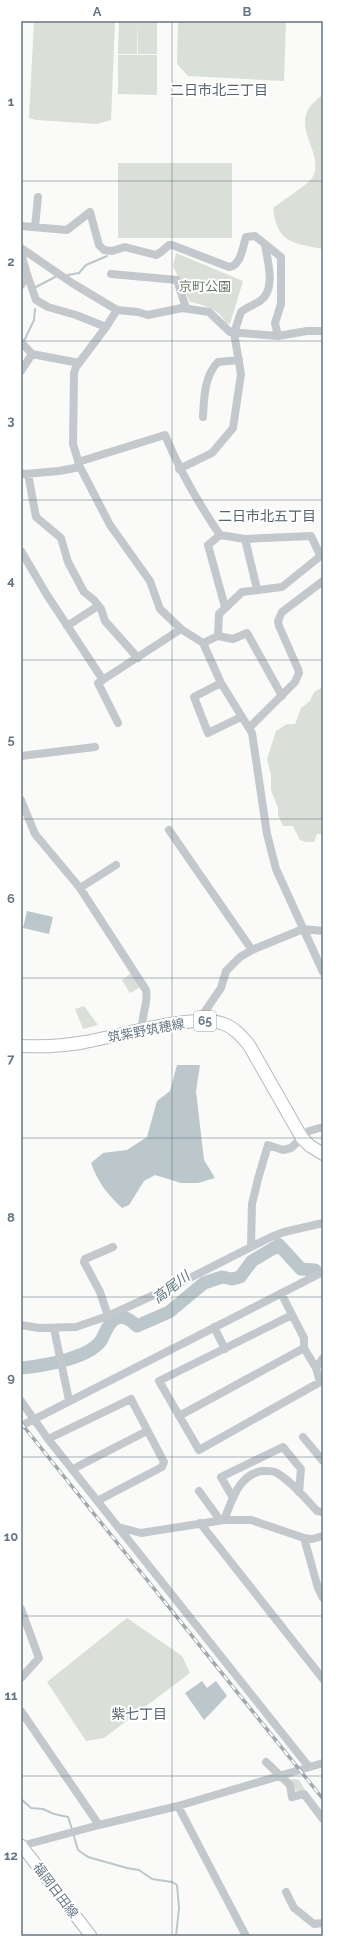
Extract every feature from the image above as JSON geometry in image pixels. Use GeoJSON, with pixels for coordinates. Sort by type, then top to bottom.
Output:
{"type":"FeatureCollection","features":[{"type":"Feature","properties":{"kind":"main road","name":"筑紫野筑穂線"},"geometry":{"type":"LineString","coordinates":[[21,1046],[38,1047],[76,1043],[198,1020],[224,1024],[238,1032],[249,1045],[302,1138],[310,1146],[323,1154]]}},
{"type":"Feature","properties":{"kind":"main road","name":"福岡日田線"},"geometry":{"type":"LineString","coordinates":[[21,1846],[91,1936]]}},
{"type":"Feature","properties":{"kind":"street"},"geometry":{"type":"LineString","coordinates":[[35,227],[38,196]]}},
{"type":"Feature","properties":{"kind":"street"},"geometry":{"type":"LineString","coordinates":[[21,226],[67,230],[90,212],[99,245],[104,250],[112,251],[124,247],[156,255],[169,245],[172,245],[229,267],[232,267],[238,262],[246,237],[255,236],[281,257],[281,304],[275,323],[278,336]]}},
{"type":"Feature","properties":{"kind":"street"},"geometry":{"type":"LineString","coordinates":[[179,469],[212,453],[233,428],[237,395],[241,381],[234,332],[241,312],[260,300],[266,293],[270,277],[265,244]]}},
{"type":"Feature","properties":{"kind":"street"},"geometry":{"type":"LineString","coordinates":[[21,248],[72,283],[117,310],[138,312],[148,315],[186,308],[209,312],[230,332],[278,336],[307,331],[323,331]]}},
{"type":"Feature","properties":{"kind":"street"},"geometry":{"type":"LineString","coordinates":[[21,253],[36,300],[48,307],[76,314],[106,327]]}},
{"type":"Feature","properties":{"kind":"street"},"geometry":{"type":"LineString","coordinates":[[21,285],[27,274]]}},
{"type":"Feature","properties":{"kind":"street"},"geometry":{"type":"LineString","coordinates":[[111,274],[177,280],[186,308]]}},
{"type":"Feature","properties":{"kind":"street"},"geometry":{"type":"LineString","coordinates":[[117,310],[79,363],[74,373],[73,444],[79,464],[110,525],[150,580],[160,609],[181,629],[203,642],[221,682],[249,728],[254,739],[267,834],[276,869],[323,972]]}},
{"type":"Feature","properties":{"kind":"street"},"geometry":{"type":"LineString","coordinates":[[21,342],[32,354],[79,363]]}},
{"type":"Feature","properties":{"kind":"street"},"geometry":{"type":"LineString","coordinates":[[21,371],[32,354]]}},
{"type":"Feature","properties":{"kind":"street"},"geometry":{"type":"LineString","coordinates":[[204,417],[206,386],[211,371],[218,362],[239,360]]}},
{"type":"Feature","properties":{"kind":"street"},"geometry":{"type":"LineString","coordinates":[[138,658],[105,621],[98,606],[84,592],[68,562],[61,538],[36,517],[24,473],[59,471],[165,435],[179,469],[197,501],[220,535],[245,539],[311,536],[321,554],[282,587],[242,592],[225,607],[218,617],[218,636]]}},
{"type":"Feature","properties":{"kind":"street"},"geometry":{"type":"LineString","coordinates":[[220,535],[208,545],[225,607]]}},
{"type":"Feature","properties":{"kind":"street"},"geometry":{"type":"LineString","coordinates":[[245,539],[257,589]]}},
{"type":"Feature","properties":{"kind":"street"},"geometry":{"type":"LineString","coordinates":[[21,551],[103,680]]}},
{"type":"Feature","properties":{"kind":"street"},"geometry":{"type":"LineString","coordinates":[[249,728],[295,682],[299,673],[279,626],[279,617],[282,612],[323,581]]}},
{"type":"Feature","properties":{"kind":"street"},"geometry":{"type":"LineString","coordinates":[[68,626],[98,606]]}},
{"type":"Feature","properties":{"kind":"street"},"geometry":{"type":"LineString","coordinates":[[118,723],[98,683],[181,629]]}},
{"type":"Feature","properties":{"kind":"street"},"geometry":{"type":"LineString","coordinates":[[203,642],[218,636],[233,639],[247,633],[282,696]]}},
{"type":"Feature","properties":{"kind":"street"},"geometry":{"type":"LineString","coordinates":[[221,682],[194,697],[208,733],[241,717]]}},
{"type":"Feature","properties":{"kind":"street"},"geometry":{"type":"LineString","coordinates":[[21,756],[95,747]]}},
{"type":"Feature","properties":{"kind":"street"},"geometry":{"type":"LineString","coordinates":[[21,800],[35,834],[80,888],[146,990],[147,998],[141,1020],[142,1030]]}},
{"type":"Feature","properties":{"kind":"street"},"geometry":{"type":"LineString","coordinates":[[169,830],[252,950]]}},
{"type":"Feature","properties":{"kind":"street"},"geometry":{"type":"LineString","coordinates":[[80,888],[116,865]]}},
{"type":"Feature","properties":{"kind":"street"},"geometry":{"type":"LineString","coordinates":[[198,1020],[221,988],[226,971],[237,959],[252,950],[303,929],[323,930]]}},
{"type":"Feature","properties":{"kind":"street"},"geometry":{"type":"LineString","coordinates":[[251,1247],[252,1204],[268,1145],[283,1150],[291,1148],[309,1131],[323,1127]]}},
{"type":"Feature","properties":{"kind":"street"},"geometry":{"type":"LineString","coordinates":[[21,1325],[54,1329],[76,1327],[108,1316],[180,1283],[284,1232],[323,1223]]}},
{"type":"Feature","properties":{"kind":"street"},"geometry":{"type":"LineString","coordinates":[[108,1316],[100,1292],[84,1262],[85,1259],[113,1247]]}},
{"type":"Feature","properties":{"kind":"street"},"geometry":{"type":"LineString","coordinates":[[21,1426],[69,1400],[323,1272]]}},
{"type":"Feature","properties":{"kind":"street"},"geometry":{"type":"LineString","coordinates":[[281,1293],[304,1338],[304,1348],[316,1368],[320,1382],[199,1450],[159,1381],[292,1315]]}},
{"type":"Feature","properties":{"kind":"street"},"geometry":{"type":"LineString","coordinates":[[214,1327],[225,1349]]}},
{"type":"Feature","properties":{"kind":"street"},"geometry":{"type":"LineString","coordinates":[[54,1329],[61,1368],[69,1400]]}},
{"type":"Feature","properties":{"kind":"street"},"geometry":{"type":"LineString","coordinates":[[179,1416],[304,1348]]}},
{"type":"Feature","properties":{"kind":"street"},"geometry":{"type":"LineString","coordinates":[[316,1368],[323,1358]]}},
{"type":"Feature","properties":{"kind":"street"},"geometry":{"type":"LineString","coordinates":[[48,1439],[131,1399],[164,1462],[162,1467],[97,1501]]}},
{"type":"Feature","properties":{"kind":"street"},"geometry":{"type":"LineString","coordinates":[[21,1401],[48,1439],[308,1767]]}},
{"type":"Feature","properties":{"kind":"street"},"geometry":{"type":"LineString","coordinates":[[73,1469],[148,1431]]}},
{"type":"Feature","properties":{"kind":"street"},"geometry":{"type":"LineString","coordinates":[[303,1438],[323,1461]]}},
{"type":"Feature","properties":{"kind":"street"},"geometry":{"type":"LineString","coordinates":[[233,1498],[221,1477],[284,1447],[301,1469],[299,1492]]}},
{"type":"Feature","properties":{"kind":"street"},"geometry":{"type":"LineString","coordinates":[[222,1520],[239,1486],[246,1478],[263,1471],[276,1472],[299,1492],[317,1511],[323,1512]]}},
{"type":"Feature","properties":{"kind":"street"},"geometry":{"type":"LineString","coordinates":[[199,1491],[222,1520]]}},
{"type":"Feature","properties":{"kind":"street"},"geometry":{"type":"LineString","coordinates":[[118,1528],[142,1533],[222,1520],[251,1520],[304,1538],[312,1539],[323,1536]]}},
{"type":"Feature","properties":{"kind":"street"},"geometry":{"type":"LineString","coordinates":[[200,1523],[320,1670],[323,1679]]}},
{"type":"Feature","properties":{"kind":"street"},"geometry":{"type":"LineString","coordinates":[[304,1538],[318,1588],[323,1598]]}},
{"type":"Feature","properties":{"kind":"street"},"geometry":{"type":"LineString","coordinates":[[21,1609],[40,1658],[21,1678]]}},
{"type":"Feature","properties":{"kind":"street"},"geometry":{"type":"LineString","coordinates":[[21,1711],[99,1825]]}},
{"type":"Feature","properties":{"kind":"street"},"geometry":{"type":"LineString","coordinates":[[266,1762],[290,1785],[292,1797],[304,1794],[323,1819]]}},
{"type":"Feature","properties":{"kind":"street"},"geometry":{"type":"LineString","coordinates":[[21,1846],[178,1806],[323,1763]]}},
{"type":"Feature","properties":{"kind":"street"},"geometry":{"type":"LineString","coordinates":[[178,1806],[246,1936]]}},
{"type":"Feature","properties":{"kind":"street"},"geometry":{"type":"LineString","coordinates":[[286,1892],[294,1908],[314,1924],[323,1922]]}},
{"type":"Feature","properties":{"kind":"green space"},"geometry":{"type":"Polygon","coordinates":[[[34,21],[115,21],[111,120],[97,124],[36,120],[29,118],[34,21]]]}},
{"type":"Feature","properties":{"kind":"green space"},"geometry":{"type":"Polygon","coordinates":[[[119,21],[138,21],[137,54],[118,54],[119,21]]]}},
{"type":"Feature","properties":{"kind":"green space"},"geometry":{"type":"Polygon","coordinates":[[[138,21],[157,21],[157,54],[138,54],[138,21]]]}},
{"type":"Feature","properties":{"kind":"green space"},"geometry":{"type":"Polygon","coordinates":[[[178,21],[286,21],[284,81],[188,76],[177,64],[178,21]]]}},
{"type":"Feature","properties":{"kind":"green space"},"geometry":{"type":"Polygon","coordinates":[[[118,55],[157,55],[157,95],[118,94],[118,55]]]}},
{"type":"Feature","properties":{"kind":"green space"},"geometry":{"type":"Polygon","coordinates":[[[323,95],[323,249],[295,243],[282,235],[275,220],[273,208],[300,189],[312,178],[315,168],[315,158],[305,126],[306,116],[311,105],[323,95]]]}},
{"type":"Feature","properties":{"kind":"green space"},"geometry":{"type":"Polygon","coordinates":[[[118,163],[232,163],[232,238],[118,238],[118,163]]]}},
{"type":"Feature","properties":{"kind":"green space","name":"京町公園"},"geometry":{"type":"Polygon","coordinates":[[[176,253],[243,281],[230,324],[226,323],[219,314],[211,308],[190,302],[173,266],[176,253]]]}},
{"type":"Feature","properties":{"kind":"green space"},"geometry":{"type":"Polygon","coordinates":[[[323,687],[323,834],[317,834],[314,842],[306,842],[300,840],[293,826],[283,826],[278,815],[278,808],[271,790],[271,775],[267,759],[276,731],[287,724],[295,724],[301,708],[310,701],[314,692],[323,687]]]}},
{"type":"Feature","properties":{"kind":"green space"},"geometry":{"type":"Polygon","coordinates":[[[130,974],[133,974],[139,984],[139,988],[130,993],[122,980],[130,974]]]}},
{"type":"Feature","properties":{"kind":"green space"},"geometry":{"type":"Polygon","coordinates":[[[84,1006],[98,1025],[83,1029],[75,1009],[84,1006]]]}},
{"type":"Feature","properties":{"kind":"green space"},"geometry":{"type":"Polygon","coordinates":[[[127,1618],[182,1656],[190,1673],[104,1738],[86,1741],[47,1682],[127,1618]]]}},
{"type":"Feature","properties":{"kind":"green space"},"geometry":{"type":"Polygon","coordinates":[[[289,1780],[299,1780],[305,1790],[297,1792],[289,1780]]]}},
{"type":"Feature","properties":{"kind":"shaded area"},"geometry":{"type":"Polygon","coordinates":[[[27,911],[53,917],[49,934],[23,928],[27,911]]]}},
{"type":"Feature","properties":{"kind":"shaded area"},"geometry":{"type":"Polygon","coordinates":[[[177,1065],[200,1065],[196,1091],[204,1160],[215,1178],[198,1183],[181,1183],[155,1175],[144,1181],[129,1205],[122,1208],[112,1198],[96,1176],[91,1163],[103,1153],[127,1150],[147,1137],[157,1101],[170,1091],[177,1065]]]}},
{"type":"Feature","properties":{"kind":"shaded area"},"geometry":{"type":"Polygon","coordinates":[[[202,1681],[207,1688],[216,1681],[227,1696],[204,1720],[185,1693],[202,1681]]]}},
{"type":"Feature","properties":{"kind":"waterway"},"geometry":{"type":"LineString","coordinates":[[68,275],[79,273],[86,265],[107,256]]}},
{"type":"Feature","properties":{"kind":"waterway"},"geometry":{"type":"LineString","coordinates":[[36,287],[57,276]]}},
{"type":"Feature","properties":{"kind":"waterway"},"geometry":{"type":"LineString","coordinates":[[24,341],[34,320],[35,309]]}},
{"type":"Feature","properties":{"kind":"waterway","name":"高尾川"},"geometry":{"type":"LineString","coordinates":[[21,1368],[63,1361],[85,1353],[100,1342],[108,1327],[115,1319],[121,1317],[130,1320],[137,1326],[169,1312],[204,1283],[222,1277],[232,1279],[240,1277],[252,1261],[279,1245],[301,1269],[315,1270]]}},
{"type":"Feature","properties":{"kind":"waterway"},"geometry":{"type":"LineString","coordinates":[[21,1799],[31,1808],[43,1809],[54,1814],[68,1817],[72,1829]]}},
{"type":"Feature","properties":{"kind":"waterway"},"geometry":{"type":"LineString","coordinates":[[73,1833],[78,1850],[88,1857],[139,1870],[152,1879],[172,1882],[177,1885],[179,1908],[176,1936]]}},
{"type":"Feature","properties":{"kind":"railway"},"geometry":{"type":"LineString","coordinates":[[21,1423],[323,1799]]}},
{"type":"Feature","properties":{"kind":"district","name":"二日市北三丁目"},"geometry":{"type":"Point","coordinates":[219,90]}},
{"type":"Feature","properties":{"kind":"district","name":"二日市北五丁目"},"geometry":{"type":"Point","coordinates":[267,516]}},
{"type":"Feature","properties":{"kind":"district","name":"紫七丁目"},"geometry":{"type":"Point","coordinates":[139,1714]}}]}
